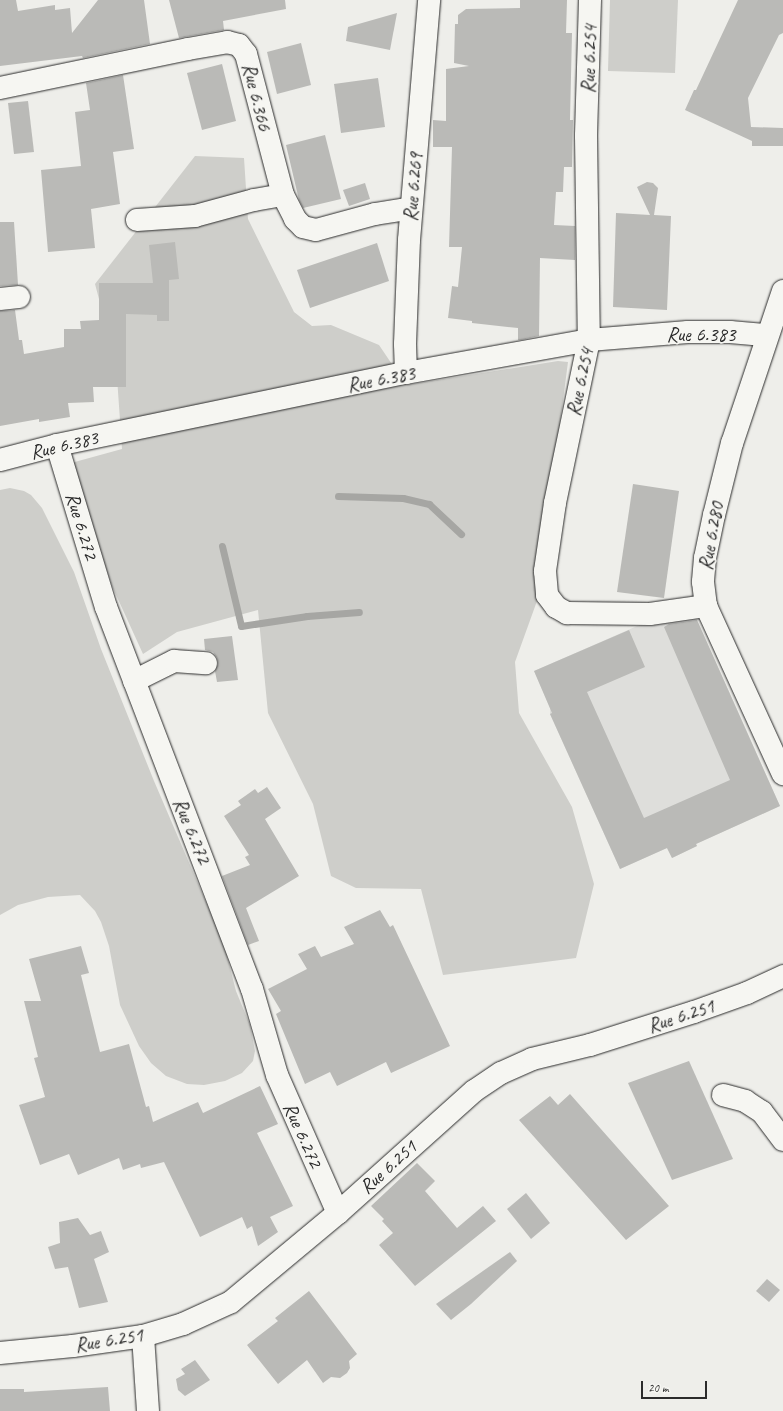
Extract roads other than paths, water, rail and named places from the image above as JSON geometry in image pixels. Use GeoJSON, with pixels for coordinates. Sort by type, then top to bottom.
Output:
{"type":"FeatureCollection","features":[{"type":"Feature","properties":{"kind":"street","name":"Rue 6.269"},"geometry":{"type":"LineString","coordinates":[[406,374],[405,336],[411,208],[429,0]]}},
{"type":"Feature","properties":{"kind":"street","name":"Rue 6.254"},"geometry":{"type":"LineString","coordinates":[[590,0],[586,136],[589,340],[555,503],[544,571],[547,595],[556,607],[567,613],[650,614],[706,606]]}},
{"type":"Feature","properties":{"kind":"street","name":"Rue 6.366"},"geometry":{"type":"LineString","coordinates":[[0,88],[228,42],[239,46],[246,54],[284,195],[299,223],[303,227],[316,230],[375,214],[411,208]]}},
{"type":"Feature","properties":{"kind":"street"},"geometry":{"type":"LineString","coordinates":[[137,220],[195,216],[254,200],[284,195]]}},
{"type":"Feature","properties":{"kind":"street","name":"Rue 6.280"},"geometry":{"type":"LineString","coordinates":[[783,291],[732,443],[705,558],[703,582],[706,606],[783,774]]}},
{"type":"Feature","properties":{"kind":"street","name":"Rue 6.383"},"geometry":{"type":"LineString","coordinates":[[0,460],[56,445],[406,374],[589,340],[688,332],[730,332],[767,335]]}},
{"type":"Feature","properties":{"kind":"street","name":"Rue 6.272"},"geometry":{"type":"LineString","coordinates":[[56,445],[106,607],[252,989],[277,1075],[338,1213]]}},
{"type":"Feature","properties":{"kind":"street"},"geometry":{"type":"LineString","coordinates":[[134,681],[174,662],[206,663]]}},
{"type":"Feature","properties":{"kind":"street","name":"Rue 6.251"},"geometry":{"type":"LineString","coordinates":[[0,1353],[73,1346],[142,1336],[183,1324],[231,1302],[338,1213],[474,1091],[501,1073],[532,1059],[590,1045],[694,1012],[747,993],[783,976]]}},
{"type":"Feature","properties":{"kind":"street"},"geometry":{"type":"LineString","coordinates":[[724,1095],[745,1101],[762,1112],[783,1140]]}},
{"type":"Feature","properties":{"kind":"street"},"geometry":{"type":"LineString","coordinates":[[142,1336],[148,1411]]}},
{"type":"Feature","properties":{"kind":"waterway"},"geometry":{"type":"LineString","coordinates":[[338,496],[403,498],[429,504],[461,534]]}},
{"type":"Feature","properties":{"kind":"waterway"},"geometry":{"type":"LineString","coordinates":[[222,546],[241,626],[307,616],[359,612]]}}]}
